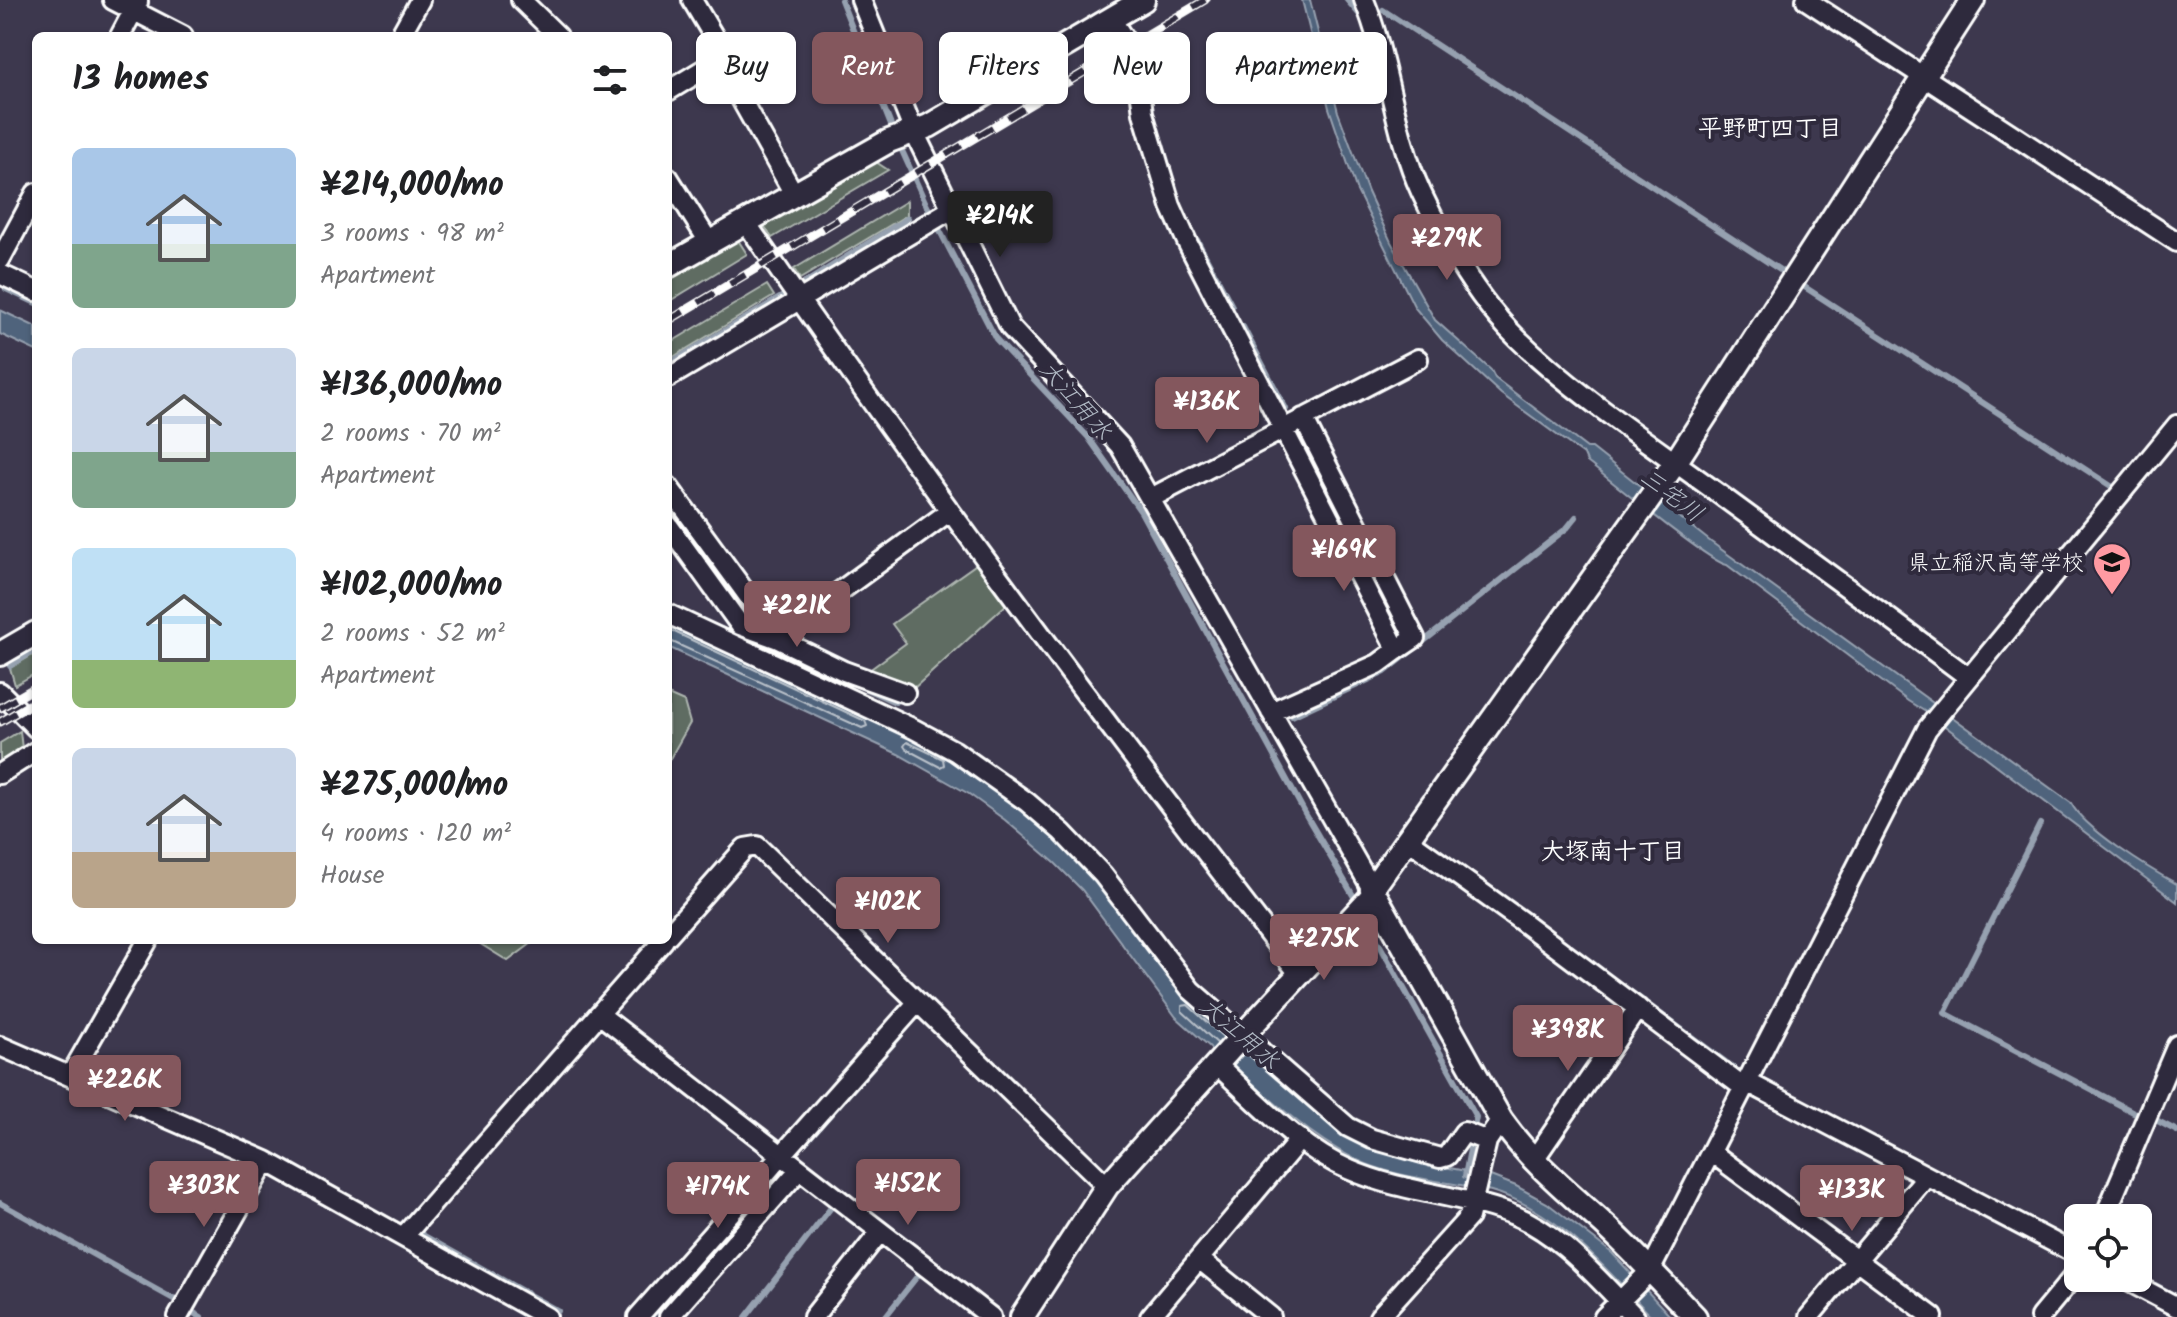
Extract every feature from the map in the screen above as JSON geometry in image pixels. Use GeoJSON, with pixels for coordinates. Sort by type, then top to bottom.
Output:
{"type":"FeatureCollection","features":[{"type":"Feature","properties":{"kind":"street"},"geometry":{"type":"LineString","coordinates":[[113,0],[137,5],[177,32]]}},
{"type":"Feature","properties":{"kind":"street"},"geometry":{"type":"LineString","coordinates":[[402,32],[420,0]]}},
{"type":"Feature","properties":{"kind":"street"},"geometry":{"type":"LineString","coordinates":[[521,0],[554,32]]}},
{"type":"Feature","properties":{"kind":"street"},"geometry":{"type":"LineString","coordinates":[[692,0],[711,32]]}},
{"type":"Feature","properties":{"kind":"street"},"geometry":{"type":"LineString","coordinates":[[861,0],[903,136],[948,211],[1010,327],[1120,446],[1501,1120],[1533,1161],[1612,1232],[1695,1317]]}},
{"type":"Feature","properties":{"kind":"street"},"geometry":{"type":"LineString","coordinates":[[1364,0],[1420,190],[1482,297],[1516,337],[1669,471],[1968,677]]}},
{"type":"Feature","properties":{"kind":"street"},"geometry":{"type":"LineString","coordinates":[[1806,0],[2177,242]]}},
{"type":"Feature","properties":{"kind":"street"},"geometry":{"type":"LineString","coordinates":[[1022,1317],[1107,1186],[1373,892],[1407,839],[1669,471],[1973,0]]}},
{"type":"Feature","properties":{"kind":"street"},"geometry":{"type":"LineString","coordinates":[[672,264],[794,194],[903,136],[929,126],[1136,2]]}},
{"type":"Feature","properties":{"kind":"street"},"geometry":{"type":"LineString","coordinates":[[122,32],[137,5]]}},
{"type":"Feature","properties":{"kind":"street"},"geometry":{"type":"LineString","coordinates":[[1111,19],[1136,57],[1143,113],[1171,206],[1397,650]]}},
{"type":"Feature","properties":{"kind":"street"},"geometry":{"type":"LineString","coordinates":[[672,89],[696,74]]}},
{"type":"Feature","properties":{"kind":"street"},"geometry":{"type":"LineString","coordinates":[[744,104],[794,194]]}},
{"type":"Feature","properties":{"kind":"street"},"geometry":{"type":"LineString","coordinates":[[672,183],[709,242]]}},
{"type":"Feature","properties":{"kind":"street"},"geometry":{"type":"LineString","coordinates":[[0,260],[32,200]]}},
{"type":"Feature","properties":{"kind":"street"},"geometry":{"type":"LineString","coordinates":[[672,376],[948,211]]}},
{"type":"Feature","properties":{"kind":"street"},"geometry":{"type":"LineString","coordinates":[[745,221],[950,511],[1152,783],[1300,975]]}},
{"type":"Feature","properties":{"kind":"street"},"geometry":{"type":"LineString","coordinates":[[0,274],[32,289]]}},
{"type":"Feature","properties":{"kind":"street"},"geometry":{"type":"LineString","coordinates":[[1151,498],[1418,359]]}},
{"type":"Feature","properties":{"kind":"street"},"geometry":{"type":"LineString","coordinates":[[1271,712],[1378,664],[1415,638],[1303,418]]}},
{"type":"Feature","properties":{"kind":"street"},"geometry":{"type":"LineString","coordinates":[[1604,1317],[1650,1271],[1930,725],[2177,425]]}},
{"type":"Feature","properties":{"kind":"street"},"geometry":{"type":"LineString","coordinates":[[672,492],[777,638]]}},
{"type":"Feature","properties":{"kind":"street"},"geometry":{"type":"LineString","coordinates":[[777,638],[950,511]]}},
{"type":"Feature","properties":{"kind":"street"},"geometry":{"type":"LineString","coordinates":[[672,531],[740,625],[777,638],[844,671],[905,693]]}},
{"type":"Feature","properties":{"kind":"street"},"geometry":{"type":"LineString","coordinates":[[672,616],[914,729],[986,771],[1062,832],[1112,886],[1191,990],[1240,1037],[1330,1113],[1372,1139],[1440,1158],[1447,1156],[1464,1132],[1479,1138]]}},
{"type":"Feature","properties":{"kind":"street"},"geometry":{"type":"LineString","coordinates":[[0,654],[32,635]]}},
{"type":"Feature","properties":{"kind":"street"},"geometry":{"type":"LineString","coordinates":[[0,692],[32,724]]}},
{"type":"Feature","properties":{"kind":"street"},"geometry":{"type":"LineString","coordinates":[[0,774],[32,754]]}},
{"type":"Feature","properties":{"kind":"street"},"geometry":{"type":"LineString","coordinates":[[1407,839],[1746,1085],[2064,1248]]}},
{"type":"Feature","properties":{"kind":"street"},"geometry":{"type":"LineString","coordinates":[[672,930],[745,848],[757,846],[1107,1186]]}},
{"type":"Feature","properties":{"kind":"street"},"geometry":{"type":"LineString","coordinates":[[70,1076],[146,944]]}},
{"type":"Feature","properties":{"kind":"street"},"geometry":{"type":"LineString","coordinates":[[404,1236],[660,944]]}},
{"type":"Feature","properties":{"kind":"street"},"geometry":{"type":"LineString","coordinates":[[638,1317],[917,1003]]}},
{"type":"Feature","properties":{"kind":"street"},"geometry":{"type":"LineString","coordinates":[[1533,1161],[1638,1008]]}},
{"type":"Feature","properties":{"kind":"street"},"geometry":{"type":"LineString","coordinates":[[599,1014],[991,1317]]}},
{"type":"Feature","properties":{"kind":"street"},"geometry":{"type":"LineString","coordinates":[[2110,1204],[2177,1045]]}},
{"type":"Feature","properties":{"kind":"street"},"geometry":{"type":"LineString","coordinates":[[0,1046],[266,1161],[547,1317]]}},
{"type":"Feature","properties":{"kind":"street"},"geometry":{"type":"LineString","coordinates":[[1217,1063],[1321,1156],[1368,1177],[1473,1200],[1530,1223],[1580,1261],[1635,1317]]}},
{"type":"Feature","properties":{"kind":"street"},"geometry":{"type":"LineString","coordinates":[[1479,1138],[1501,1120]]}},
{"type":"Feature","properties":{"kind":"street"},"geometry":{"type":"LineString","coordinates":[[1379,1317],[1469,1217],[1481,1167],[1479,1138]]}},
{"type":"Feature","properties":{"kind":"street"},"geometry":{"type":"LineString","coordinates":[[1150,1317],[1300,1139]]}},
{"type":"Feature","properties":{"kind":"street"},"geometry":{"type":"LineString","coordinates":[[1711,1152],[1933,1317]]}},
{"type":"Feature","properties":{"kind":"street"},"geometry":{"type":"LineString","coordinates":[[178,1317],[266,1161]]}},
{"type":"Feature","properties":{"kind":"street"},"geometry":{"type":"LineString","coordinates":[[669,1317],[799,1170]]}},
{"type":"Feature","properties":{"kind":"street"},"geometry":{"type":"LineString","coordinates":[[1809,1317],[1927,1176]]}},
{"type":"Feature","properties":{"kind":"street"},"geometry":{"type":"LineString","coordinates":[[813,1317],[880,1232]]}},
{"type":"Feature","properties":{"kind":"street"},"geometry":{"type":"LineString","coordinates":[[1199,1259],[1272,1317],[1282,1317]]}},
{"type":"Feature","properties":{"kind":"street"},"geometry":{"type":"LineString","coordinates":[[2040,1317],[2064,1288]]}},
{"type":"Feature","properties":{"kind":"street"},"geometry":{"type":"LineString","coordinates":[[2149,1292],[2177,1307]]}},
{"type":"Feature","properties":{"kind":"green space"},"geometry":{"type":"Polygon","coordinates":[[[873,160],[888,170],[772,238],[763,224],[873,160]]]}},
{"type":"Feature","properties":{"kind":"green space"},"geometry":{"type":"Polygon","coordinates":[[[907,201],[907,215],[800,279],[794,269],[907,201]]]}},
{"type":"Feature","properties":{"kind":"green space"},"geometry":{"type":"Polygon","coordinates":[[[738,240],[747,254],[672,300],[672,277],[738,240]]]}},
{"type":"Feature","properties":{"kind":"green space"},"geometry":{"type":"Polygon","coordinates":[[[767,285],[774,296],[672,358],[672,342],[767,285]]]}},
{"type":"Feature","properties":{"kind":"green space"},"geometry":{"type":"Polygon","coordinates":[[[978,563],[1008,603],[913,689],[868,671],[906,643],[892,624],[978,563]]]}},
{"type":"Feature","properties":{"kind":"green space"},"geometry":{"type":"Polygon","coordinates":[[[32,655],[32,675],[15,685],[10,668],[32,655]]]}},
{"type":"Feature","properties":{"kind":"green space"},"geometry":{"type":"Polygon","coordinates":[[[672,697],[684,702],[690,723],[672,755],[672,697]]]}},
{"type":"Feature","properties":{"kind":"green space"},"geometry":{"type":"Polygon","coordinates":[[[20,731],[22,749],[0,762],[0,743],[20,731]]]}},
{"type":"Feature","properties":{"kind":"green space"},"geometry":{"type":"Polygon","coordinates":[[[480,944],[531,944],[508,961],[480,944]]]}},
{"type":"Feature","properties":{"kind":"water"},"geometry":{"type":"Polygon","coordinates":[[[1302,0],[1310,0],[1318,32],[1310,32],[1302,0]]]}},
{"type":"Feature","properties":{"kind":"water"},"geometry":{"type":"Polygon","coordinates":[[[1328,104],[1336,104],[1368,192],[1391,242],[1435,320],[1491,370],[1495,378],[1587,448],[1592,448],[1711,542],[2071,803],[2089,825],[2119,848],[2177,884],[2177,902],[1929,714],[1727,565],[1659,519],[1587,462],[1584,455],[1501,394],[1442,340],[1415,308],[1357,191],[1328,104]]]}},
{"type":"Feature","properties":{"kind":"water"},"geometry":{"type":"Polygon","coordinates":[[[0,310],[32,325],[32,349],[0,334],[0,310]]]}},
{"type":"Feature","properties":{"kind":"water"},"geometry":{"type":"Polygon","coordinates":[[[672,622],[935,745],[1056,832],[1236,1038],[1342,1134],[1367,1147],[1411,1161],[1488,1175],[1547,1203],[1612,1253],[1671,1317],[1652,1317],[1579,1243],[1559,1226],[1515,1200],[1491,1191],[1381,1169],[1348,1155],[1313,1133],[1234,1068],[1228,1068],[1176,1017],[1082,890],[1055,863],[969,794],[898,754],[672,649],[672,622]]]}},
{"type":"Feature","properties":{"kind":"waterway","name":"大江用水"},"geometry":{"type":"LineString","coordinates":[[841,0],[894,133]]}},
{"type":"Feature","properties":{"kind":"waterway"},"geometry":{"type":"LineString","coordinates":[[1347,0],[1360,15]]}},
{"type":"Feature","properties":{"kind":"waterway"},"geometry":{"type":"LineString","coordinates":[[1383,10],[1783,272]]}},
{"type":"Feature","properties":{"kind":"waterway","name":"大江用水"},"geometry":{"type":"LineString","coordinates":[[899,144],[927,206],[996,339],[1088,437],[1141,512],[1354,897]]}},
{"type":"Feature","properties":{"kind":"waterway"},"geometry":{"type":"LineString","coordinates":[[800,286],[908,218]]}},
{"type":"Feature","properties":{"kind":"waterway"},"geometry":{"type":"LineString","coordinates":[[1197,240],[1232,306]]}},
{"type":"Feature","properties":{"kind":"waterway"},"geometry":{"type":"LineString","coordinates":[[1800,284],[2114,488]]}},
{"type":"Feature","properties":{"kind":"waterway"},"geometry":{"type":"LineString","coordinates":[[6,289],[32,301]]}},
{"type":"Feature","properties":{"kind":"waterway"},"geometry":{"type":"LineString","coordinates":[[672,362],[783,296]]}},
{"type":"Feature","properties":{"kind":"waterway"},"geometry":{"type":"LineString","coordinates":[[1243,327],[1286,409]]}},
{"type":"Feature","properties":{"kind":"waterway"},"geometry":{"type":"LineString","coordinates":[[1301,440],[1402,637]]}},
{"type":"Feature","properties":{"kind":"waterway"},"geometry":{"type":"LineString","coordinates":[[672,510],[750,618]]}},
{"type":"Feature","properties":{"kind":"waterway"},"geometry":{"type":"LineString","coordinates":[[1292,716],[1385,672],[1567,528],[1576,517]]}},
{"type":"Feature","properties":{"kind":"waterway"},"geometry":{"type":"LineString","coordinates":[[741,634],[818,668]]}},
{"type":"Feature","properties":{"kind":"waterway"},"geometry":{"type":"LineString","coordinates":[[10,666],[32,652]]}},
{"type":"Feature","properties":{"kind":"waterway"},"geometry":{"type":"LineString","coordinates":[[851,682],[895,702]]}},
{"type":"Feature","properties":{"kind":"waterway"},"geometry":{"type":"LineString","coordinates":[[2040,824],[1945,1013],[2141,1116]]}},
{"type":"Feature","properties":{"kind":"waterway","name":"大江用水"},"geometry":{"type":"LineString","coordinates":[[1369,926],[1476,1117],[1465,1176]]}},
{"type":"Feature","properties":{"kind":"waterway"},"geometry":{"type":"LineString","coordinates":[[1631,992],[1739,1072]]}},
{"type":"Feature","properties":{"kind":"waterway"},"geometry":{"type":"LineString","coordinates":[[805,1143],[901,1035]]}},
{"type":"Feature","properties":{"kind":"waterway"},"geometry":{"type":"LineString","coordinates":[[2152,1118],[2177,1131]]}},
{"type":"Feature","properties":{"kind":"waterway"},"geometry":{"type":"LineString","coordinates":[[651,1317],[779,1174]]}},
{"type":"Feature","properties":{"kind":"waterway"},"geometry":{"type":"LineString","coordinates":[[0,1203],[177,1301]]}},
{"type":"Feature","properties":{"kind":"waterway"},"geometry":{"type":"LineString","coordinates":[[746,1317],[833,1205]]}},
{"type":"Feature","properties":{"kind":"waterway"},"geometry":{"type":"LineString","coordinates":[[423,1225],[421,1234],[558,1311]]}},
{"type":"Feature","properties":{"kind":"waterway"},"geometry":{"type":"LineString","coordinates":[[885,1317],[919,1274]]}},
{"type":"Feature","properties":{"kind":"waterway"},"geometry":{"type":"LineString","coordinates":[[2155,1285],[2175,1296]]}},
{"type":"Feature","properties":{"kind":"waterway"},"geometry":{"type":"LineString","coordinates":[[188,1310],[201,1317]]}},
{"type":"Feature","properties":{"kind":"railway"},"geometry":{"type":"LineString","coordinates":[[672,319],[1205,0]]}},
{"type":"Feature","properties":{"kind":"railway"},"geometry":{"type":"LineString","coordinates":[[0,708],[32,689]]}},
{"type":"Feature","properties":{"kind":"railway"},"geometry":{"type":"LineString","coordinates":[[0,722],[32,703]]}},
{"type":"Feature","properties":{"kind":"place","name":"県立稲沢高等学校"},"geometry":{"type":"Point","coordinates":[2112,596]}},
{"type":"Feature","properties":{"kind":"district","name":"平野町四丁目"},"geometry":{"type":"Point","coordinates":[1770,128]}},
{"type":"Feature","properties":{"kind":"district","name":"大塚南十丁目"},"geometry":{"type":"Point","coordinates":[1613,851]}},
{"type":"Feature","properties":{"kind":"water label","name":"三宅川"},"geometry":{"type":"Point","coordinates":[1672,495]}}]}
